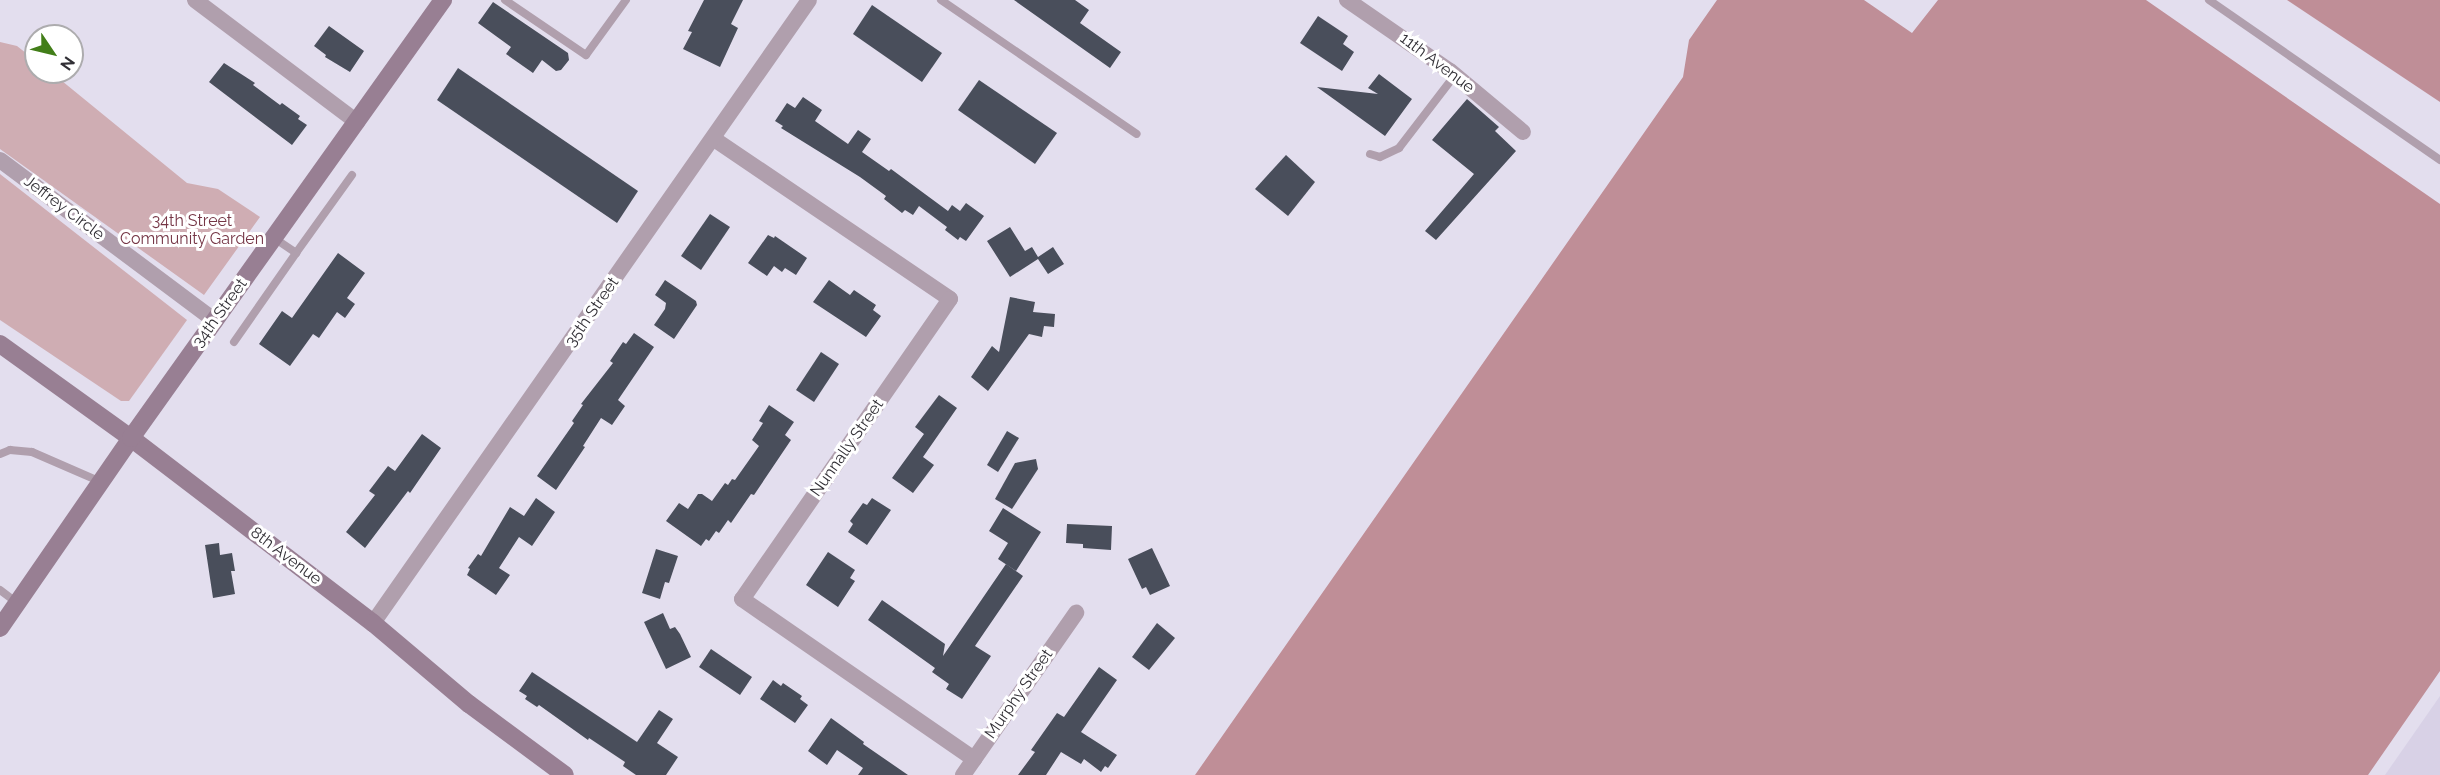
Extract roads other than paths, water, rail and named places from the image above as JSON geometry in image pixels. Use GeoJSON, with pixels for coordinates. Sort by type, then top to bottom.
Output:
{"type":"FeatureCollection","features":[{"type":"Feature","properties":{"kind":"street"},"geometry":{"type":"LineString","coordinates":[[195,0],[357,122]]}},
{"type":"Feature","properties":{"kind":"street","name":"34th Street"},"geometry":{"type":"LineString","coordinates":[[0,628],[131,438],[443,0]]}},
{"type":"Feature","properties":{"kind":"street","name":"35th Street"},"geometry":{"type":"LineString","coordinates":[[373,622],[714,139],[809,0]]}},
{"type":"Feature","properties":{"kind":"street","name":"11th Avenue"},"geometry":{"type":"LineString","coordinates":[[1347,0],[1404,37],[1455,75],[1523,132]]}},
{"type":"Feature","properties":{"kind":"street","name":"Nunnally Street"},"geometry":{"type":"LineString","coordinates":[[714,139],[950,299],[742,599],[974,759]]}},
{"type":"Feature","properties":{"kind":"street","name":"Jeffrey Circle"},"geometry":{"type":"LineString","coordinates":[[0,160],[215,321]]}},
{"type":"Feature","properties":{"kind":"street","name":"8th Avenue"},"geometry":{"type":"LineString","coordinates":[[0,344],[131,438],[373,622],[469,704],[565,775]]}},
{"type":"Feature","properties":{"kind":"street","name":"Murphy Street"},"geometry":{"type":"LineString","coordinates":[[963,775],[1076,613]]}},
{"type":"Feature","properties":{"kind":"lane"},"geometry":{"type":"LineString","coordinates":[[505,0],[586,55],[626,0]]}},
{"type":"Feature","properties":{"kind":"lane"},"geometry":{"type":"LineString","coordinates":[[941,0],[1137,134]]}},
{"type":"Feature","properties":{"kind":"lane"},"geometry":{"type":"LineString","coordinates":[[2209,0],[2440,160]]}},
{"type":"Feature","properties":{"kind":"lane"},"geometry":{"type":"LineString","coordinates":[[1370,154],[1380,157],[1399,148],[1455,75]]}},
{"type":"Feature","properties":{"kind":"lane"},"geometry":{"type":"LineString","coordinates":[[234,342],[352,175]]}},
{"type":"Feature","properties":{"kind":"lane"},"geometry":{"type":"LineString","coordinates":[[274,238],[296,253]]}},
{"type":"Feature","properties":{"kind":"lane"},"geometry":{"type":"LineString","coordinates":[[0,453],[10,450],[32,453],[101,482]]}},
{"type":"Feature","properties":{"kind":"lane"},"geometry":{"type":"LineString","coordinates":[[0,590],[17,603]]}},
{"type":"Feature","properties":{"kind":"park label","name":"34th Street Community Garden"},"geometry":{"type":"Point","coordinates":[192,230]}}]}
